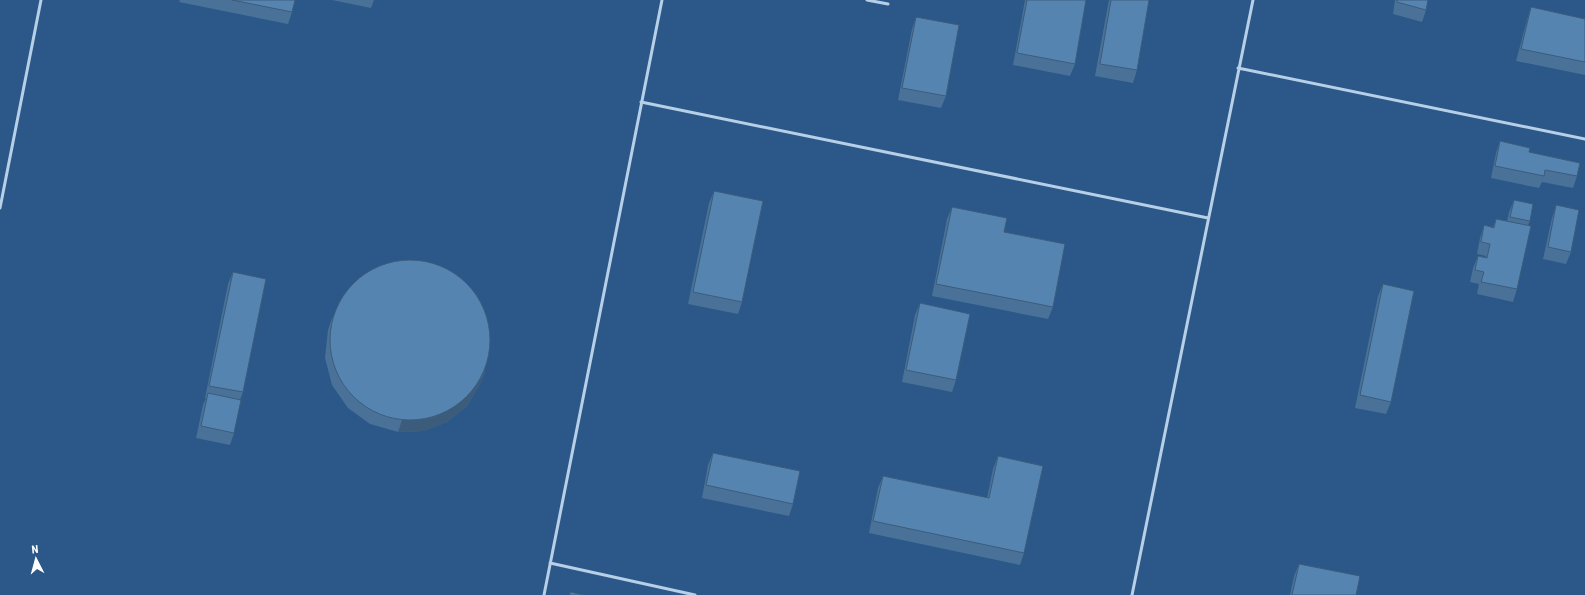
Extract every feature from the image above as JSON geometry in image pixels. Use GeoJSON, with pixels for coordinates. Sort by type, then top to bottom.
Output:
{"type":"FeatureCollection","features":[{"type":"Feature","properties":{"kind":"lane"},"geometry":{"type":"LineString","coordinates":[[0,208],[42,0]]}},
{"type":"Feature","properties":{"kind":"lane"},"geometry":{"type":"LineString","coordinates":[[544,595],[662,0]]}},
{"type":"Feature","properties":{"kind":"lane"},"geometry":{"type":"LineString","coordinates":[[867,0],[888,4]]}},
{"type":"Feature","properties":{"kind":"lane"},"geometry":{"type":"LineString","coordinates":[[1132,595],[1253,0]]}},
{"type":"Feature","properties":{"kind":"lane"},"geometry":{"type":"LineString","coordinates":[[1238,68],[1585,139]]}},
{"type":"Feature","properties":{"kind":"lane"},"geometry":{"type":"LineString","coordinates":[[641,102],[1208,218]]}},
{"type":"Feature","properties":{"kind":"lane"},"geometry":{"type":"LineString","coordinates":[[550,562],[695,595]]}},
{"type":"Feature","properties":{"kind":"building"},"geometry":{"type":"Polygon","coordinates":[[[232,0],[295,0],[292,12],[232,0]]]}},
{"type":"Feature","properties":{"kind":"building"},"geometry":{"type":"Polygon","coordinates":[[[1027,0],[1086,0],[1075,64],[1017,53],[1027,0]]]}},
{"type":"Feature","properties":{"kind":"building"},"geometry":{"type":"Polygon","coordinates":[[[1111,0],[1149,0],[1137,70],[1100,64],[1111,0]]]}},
{"type":"Feature","properties":{"kind":"building"},"geometry":{"type":"Polygon","coordinates":[[[1397,0],[1428,0],[1426,10],[1397,2],[1397,0]]]}},
{"type":"Feature","properties":{"kind":"building"},"geometry":{"type":"Polygon","coordinates":[[[1531,7],[1585,19],[1585,62],[1521,49],[1531,7]]]}},
{"type":"Feature","properties":{"kind":"building"},"geometry":{"type":"Polygon","coordinates":[[[916,17],[959,25],[946,96],[902,88],[916,17]]]}},
{"type":"Feature","properties":{"kind":"building"},"geometry":{"type":"Polygon","coordinates":[[[1500,141],[1530,148],[1529,152],[1580,163],[1577,176],[1545,170],[1544,176],[1495,166],[1500,141]]]}},
{"type":"Feature","properties":{"kind":"building"},"geometry":{"type":"Polygon","coordinates":[[[714,191],[763,201],[742,302],[693,292],[714,191]]]}},
{"type":"Feature","properties":{"kind":"building"},"geometry":{"type":"Polygon","coordinates":[[[1514,200],[1533,204],[1530,221],[1510,217],[1514,200]]]}},
{"type":"Feature","properties":{"kind":"building"},"geometry":{"type":"Polygon","coordinates":[[[1556,205],[1579,210],[1571,252],[1548,247],[1556,205]]]}},
{"type":"Feature","properties":{"kind":"building"},"geometry":{"type":"Polygon","coordinates":[[[952,207],[1007,218],[1004,232],[1065,244],[1053,307],[936,284],[952,207]]]}},
{"type":"Feature","properties":{"kind":"building"},"geometry":{"type":"Polygon","coordinates":[[[1496,219],[1531,226],[1517,289],[1481,282],[1484,272],[1475,270],[1478,256],[1487,258],[1490,244],[1481,242],[1484,225],[1494,228],[1496,219]]]}},
{"type":"Feature","properties":{"kind":"building"},"geometry":{"type":"Polygon","coordinates":[[[418,260],[433,263],[448,269],[467,283],[477,295],[484,309],[489,324],[489,356],[484,371],[477,385],[467,397],[455,407],[433,417],[418,420],[402,420],[387,417],[365,407],[353,397],[343,385],[331,356],[330,332],[333,317],[343,295],[353,283],[365,273],[394,261],[418,260]]]}},
{"type":"Feature","properties":{"kind":"building"},"geometry":{"type":"Polygon","coordinates":[[[233,272],[266,279],[243,392],[209,386],[233,272]]]}},
{"type":"Feature","properties":{"kind":"building"},"geometry":{"type":"Polygon","coordinates":[[[1383,284],[1414,291],[1391,402],[1360,395],[1383,284]]]}},
{"type":"Feature","properties":{"kind":"building"},"geometry":{"type":"Polygon","coordinates":[[[920,303],[970,314],[956,380],[906,370],[920,303]]]}},
{"type":"Feature","properties":{"kind":"building"},"geometry":{"type":"Polygon","coordinates":[[[208,393],[241,400],[234,433],[201,426],[208,393]]]}},
{"type":"Feature","properties":{"kind":"building"},"geometry":{"type":"Polygon","coordinates":[[[713,453],[800,471],[793,504],[706,485],[713,453]]]}},
{"type":"Feature","properties":{"kind":"building"},"geometry":{"type":"Polygon","coordinates":[[[998,456],[1043,466],[1024,553],[873,521],[883,476],[989,498],[998,456]]]}},
{"type":"Feature","properties":{"kind":"building"},"geometry":{"type":"Polygon","coordinates":[[[1299,564],[1360,576],[1356,595],[1292,595],[1299,564]]]}},
{"type":"Feature","properties":{"kind":"building"},"geometry":{"type":"Polygon","coordinates":[[[570,592],[584,595],[570,595],[570,592]]]}}]}
